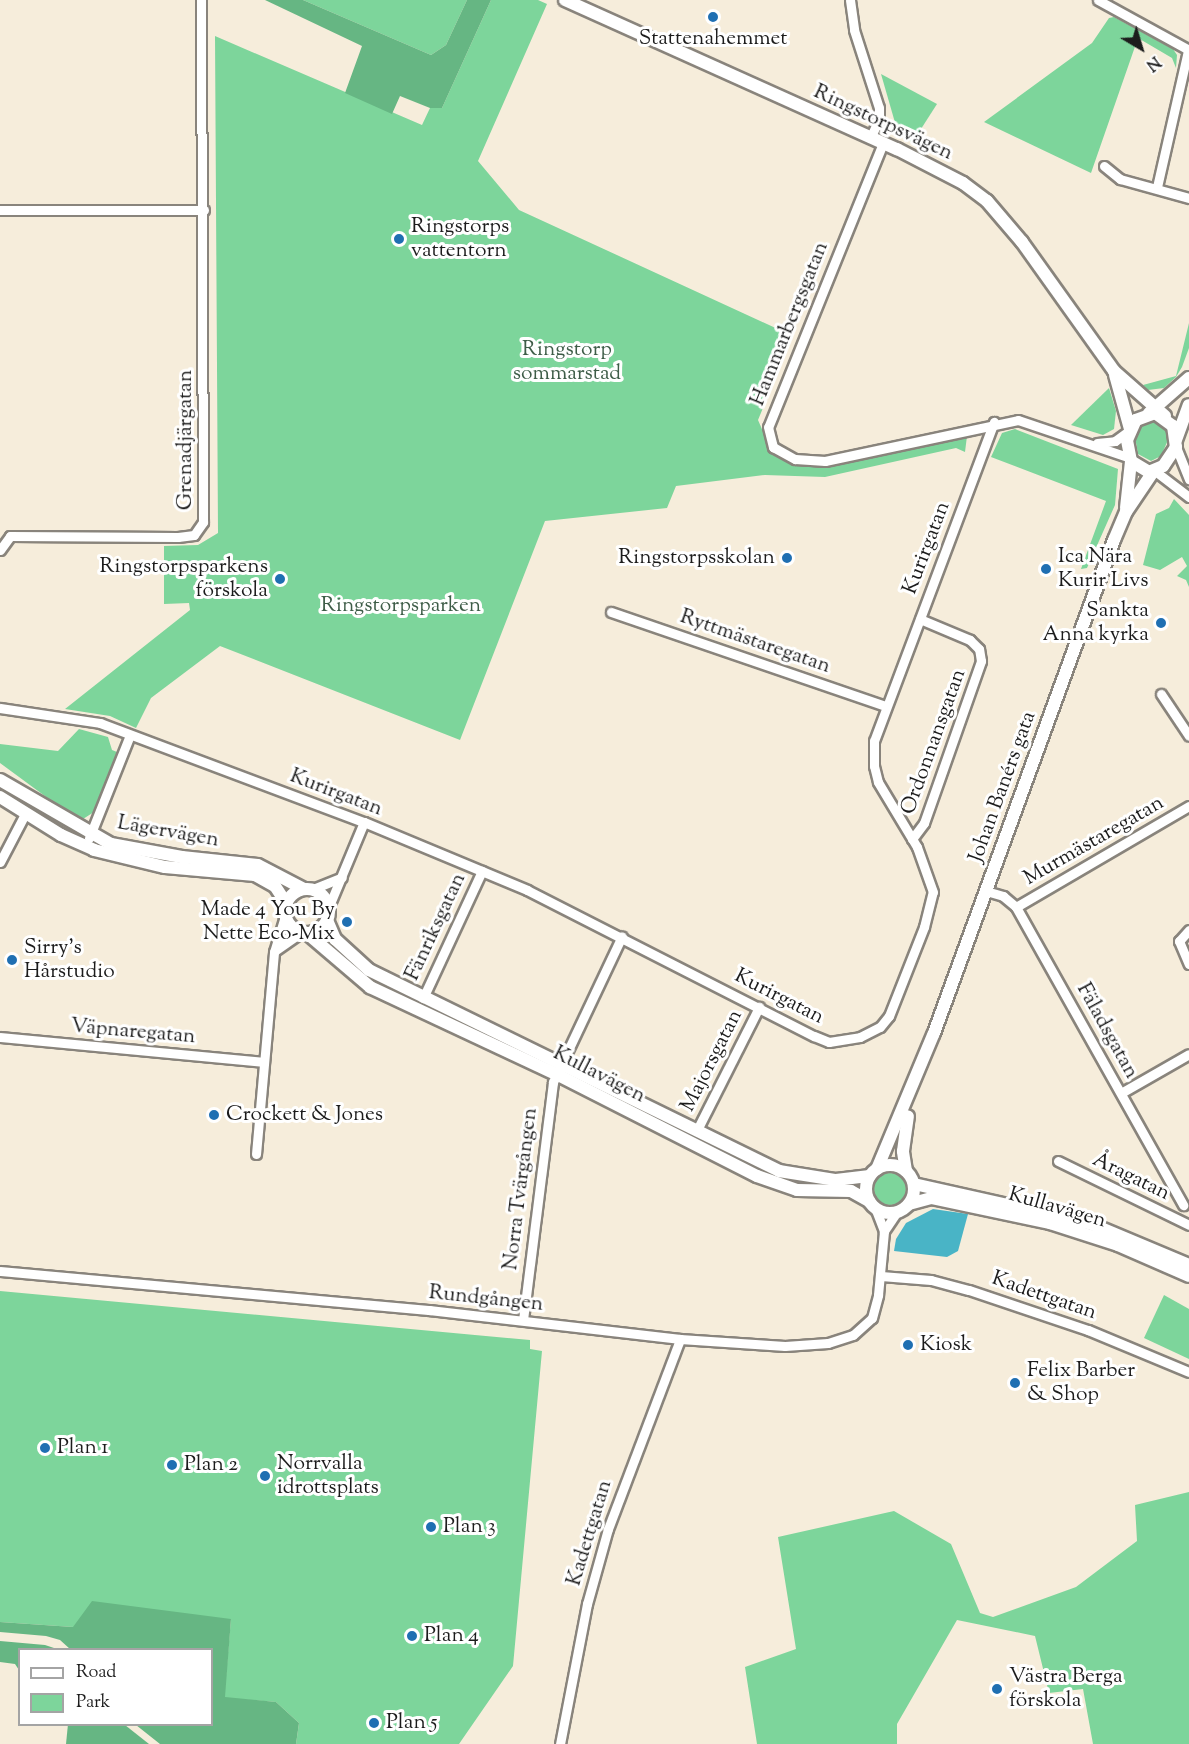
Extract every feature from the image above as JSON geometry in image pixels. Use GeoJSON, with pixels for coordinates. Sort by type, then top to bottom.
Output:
{"type":"FeatureCollection","features":[{"type":"Feature","properties":{"kind":"street","name":"Grenadjärgatan"},"geometry":{"type":"LineString","coordinates":[[0,550],[10,536],[178,537],[194,535],[201,527],[204,518],[204,210],[201,0]]}},
{"type":"Feature","properties":{"kind":"street","name":"Ringstorpsvägen"},"geometry":{"type":"LineString","coordinates":[[565,0],[953,176],[987,201],[1061,293],[1114,371],[1151,411]]}},
{"type":"Feature","properties":{"kind":"street"},"geometry":{"type":"LineString","coordinates":[[849,0],[854,30],[879,108],[879,118],[870,138]]}},
{"type":"Feature","properties":{"kind":"street"},"geometry":{"type":"LineString","coordinates":[[1098,0],[1188,50],[1157,188]]}},
{"type":"Feature","properties":{"kind":"street","name":"Hammarbergsgatan"},"geometry":{"type":"LineString","coordinates":[[883,143],[768,427],[769,442],[788,457],[825,461],[994,422],[1028,421],[1131,459]]}},
{"type":"Feature","properties":{"kind":"street"},"geometry":{"type":"LineString","coordinates":[[1104,166],[1120,179],[1189,198]]}},
{"type":"Feature","properties":{"kind":"street"},"geometry":{"type":"LineString","coordinates":[[0,210],[204,210]]}},
{"type":"Feature","properties":{"kind":"street","name":"Ringstorpsvägen"},"geometry":{"type":"LineString","coordinates":[[1114,371],[1129,430]]}},
{"type":"Feature","properties":{"kind":"street"},"geometry":{"type":"LineString","coordinates":[[1189,378],[1129,430],[1131,459],[1154,471],[1189,496]]}},
{"type":"Feature","properties":{"kind":"street"},"geometry":{"type":"LineString","coordinates":[[1141,398],[1168,397]]}},
{"type":"Feature","properties":{"kind":"street"},"geometry":{"type":"LineString","coordinates":[[1154,471],[1167,462],[1176,444],[1189,405]]}},
{"type":"Feature","properties":{"kind":"street"},"geometry":{"type":"LineString","coordinates":[[1151,411],[1165,416],[1174,429],[1176,444],[1189,480]]}},
{"type":"Feature","properties":{"kind":"street","name":"Kurirgatan"},"geometry":{"type":"LineString","coordinates":[[130,735],[364,822],[482,871],[622,936],[830,1042],[861,1037],[884,1023],[932,900],[928,870],[884,794],[873,766],[874,741],[994,422]]}},
{"type":"Feature","properties":{"kind":"street","name":"Hammarbergsgatan"},"geometry":{"type":"LineString","coordinates":[[1091,443],[1115,441],[1129,430]]}},
{"type":"Feature","properties":{"kind":"street","name":"Johan Banérs gata"},"geometry":{"type":"LineString","coordinates":[[1126,512],[1131,459]]}},
{"type":"Feature","properties":{"kind":"street","name":"Johan Banérs gata"},"geometry":{"type":"LineString","coordinates":[[874,1172],[918,1075],[1126,512],[1154,471]]}},
{"type":"Feature","properties":{"kind":"street","name":"Ryttmästaregatan"},"geometry":{"type":"LineString","coordinates":[[611,612],[886,706]]}},
{"type":"Feature","properties":{"kind":"street","name":"Ordonnansgatan"},"geometry":{"type":"LineString","coordinates":[[912,839],[924,824],[981,661],[970,640],[920,619]]}},
{"type":"Feature","properties":{"kind":"street"},"geometry":{"type":"LineString","coordinates":[[1161,694],[1189,736]]}},
{"type":"Feature","properties":{"kind":"street"},"geometry":{"type":"LineString","coordinates":[[0,708],[100,723],[130,735],[85,847]]}},
{"type":"Feature","properties":{"kind":"street","name":"Lägervägen"},"geometry":{"type":"LineString","coordinates":[[0,780],[91,834],[127,849],[258,865],[308,889]]}},
{"type":"Feature","properties":{"kind":"street","name":"Lägervägen"},"geometry":{"type":"LineString","coordinates":[[0,797],[85,847],[111,856],[165,867],[255,875],[275,886],[285,909]]}},
{"type":"Feature","properties":{"kind":"street","name":"Murmästaregatan"},"geometry":{"type":"LineString","coordinates":[[1017,907],[1189,806]]}},
{"type":"Feature","properties":{"kind":"street"},"geometry":{"type":"LineString","coordinates":[[0,862],[26,812]]}},
{"type":"Feature","properties":{"kind":"street"},"geometry":{"type":"LineString","coordinates":[[285,909],[293,929],[331,942],[327,920],[329,906],[364,822]]}},
{"type":"Feature","properties":{"kind":"street","name":"Fänriksgatan"},"geometry":{"type":"LineString","coordinates":[[423,998],[482,871]]}},
{"type":"Feature","properties":{"kind":"street"},"geometry":{"type":"LineString","coordinates":[[256,1154],[274,952],[285,909],[293,894],[342,877]]}},
{"type":"Feature","properties":{"kind":"street"},"geometry":{"type":"LineString","coordinates":[[308,889],[323,896],[329,906]]}},
{"type":"Feature","properties":{"kind":"street"},"geometry":{"type":"LineString","coordinates":[[986,891],[1003,896],[1017,907]]}},
{"type":"Feature","properties":{"kind":"street","name":"Fäladsgatan"},"geometry":{"type":"LineString","coordinates":[[1017,907],[1121,1093],[1186,1203]]}},
{"type":"Feature","properties":{"kind":"street"},"geometry":{"type":"LineString","coordinates":[[274,952],[282,942],[320,929],[327,920]]}},
{"type":"Feature","properties":{"kind":"street"},"geometry":{"type":"LineString","coordinates":[[1189,930],[1179,941],[1189,964]]}},
{"type":"Feature","properties":{"kind":"street","name":"Norra Tvärgången"},"geometry":{"type":"LineString","coordinates":[[523,1320],[558,1069],[622,936]]}},
{"type":"Feature","properties":{"kind":"street","name":"Kullavägen"},"geometry":{"type":"LineString","coordinates":[[331,942],[369,970],[778,1186],[851,1191],[872,1204]]}},
{"type":"Feature","properties":{"kind":"street","name":"Kullavägen"},"geometry":{"type":"LineString","coordinates":[[331,942],[370,987],[697,1130],[779,1171],[836,1180],[874,1172]]}},
{"type":"Feature","properties":{"kind":"street","name":"Majorsgatan"},"geometry":{"type":"LineString","coordinates":[[697,1130],[759,1007]]}},
{"type":"Feature","properties":{"kind":"street","name":"Väpnaregatan"},"geometry":{"type":"LineString","coordinates":[[0,1037],[263,1062]]}},
{"type":"Feature","properties":{"kind":"street"},"geometry":{"type":"LineString","coordinates":[[1121,1093],[1189,1054]]}},
{"type":"Feature","properties":{"kind":"street","name":"Johan Banérs gata"},"geometry":{"type":"LineString","coordinates":[[906,1171],[904,1135],[918,1075]]}},
{"type":"Feature","properties":{"kind":"street","name":"Åragatan"},"geometry":{"type":"LineString","coordinates":[[1058,1161],[1189,1225]]}},
{"type":"Feature","properties":{"kind":"street"},"geometry":{"type":"LineString","coordinates":[[884,1231],[897,1212],[909,1204],[914,1184],[906,1171],[897,1166],[874,1172],[866,1188],[872,1204],[897,1212]]}},
{"type":"Feature","properties":{"kind":"street","name":"Kullavägen"},"geometry":{"type":"LineString","coordinates":[[914,1184],[1089,1224],[1189,1265]]}},
{"type":"Feature","properties":{"kind":"street","name":"Kullavägen"},"geometry":{"type":"LineString","coordinates":[[909,1204],[931,1198],[1050,1223],[1118,1245],[1189,1276]]}},
{"type":"Feature","properties":{"kind":"street"},"geometry":{"type":"LineString","coordinates":[[1178,1220],[1186,1203]]}},
{"type":"Feature","properties":{"kind":"street","name":"Rundgången"},"geometry":{"type":"LineString","coordinates":[[0,1271],[523,1320],[680,1339],[785,1346],[842,1341],[872,1318],[881,1276],[884,1231],[872,1204]]}},
{"type":"Feature","properties":{"kind":"street","name":"Kadettgatan"},"geometry":{"type":"LineString","coordinates":[[881,1276],[932,1280],[969,1290],[1088,1330],[1189,1372]]}},
{"type":"Feature","properties":{"kind":"street","name":"Kadettgatan"},"geometry":{"type":"LineString","coordinates":[[560,1744],[587,1604],[608,1529],[680,1339]]}},
{"type":"Feature","properties":{"kind":"green space"},"geometry":{"type":"Polygon","coordinates":[[[265,0],[303,0],[431,55],[446,45],[467,0],[491,0],[442,108],[430,108],[400,96],[392,114],[345,93],[362,46],[265,0]]]}},
{"type":"Feature","properties":{"kind":"green space"},"geometry":{"type":"Polygon","coordinates":[[[303,0],[467,0],[446,45],[431,55],[303,0]]]}},
{"type":"Feature","properties":{"kind":"green space"},"geometry":{"type":"Polygon","coordinates":[[[491,0],[538,0],[547,4],[478,161],[519,210],[793,336],[758,420],[771,450],[790,461],[806,463],[961,432],[967,436],[965,452],[956,448],[825,477],[765,475],[676,486],[667,508],[545,521],[460,740],[220,646],[151,698],[136,728],[110,716],[65,709],[190,610],[189,603],[164,604],[164,546],[198,545],[218,533],[215,36],[422,125],[430,108],[442,108],[491,0]]]}},
{"type":"Feature","properties":{"kind":"green space"},"geometry":{"type":"Polygon","coordinates":[[[1114,17],[1173,49],[1177,55],[1176,68],[1172,58],[1138,38],[1091,173],[984,122],[1092,43],[1109,18],[1114,17]]]}},
{"type":"Feature","properties":{"kind":"green space"},"geometry":{"type":"Polygon","coordinates":[[[881,74],[937,104],[912,143],[896,126],[881,74]]]}},
{"type":"Feature","properties":{"kind":"green space"},"geometry":{"type":"Polygon","coordinates":[[[1189,323],[1189,348],[1176,377],[1164,388],[1148,390],[1143,385],[1176,376],[1189,323]]]}},
{"type":"Feature","properties":{"kind":"green space"},"geometry":{"type":"Polygon","coordinates":[[[1109,388],[1116,411],[1114,429],[1103,435],[1071,425],[1109,388]]]}},
{"type":"Feature","properties":{"kind":"green space"},"geometry":{"type":"Polygon","coordinates":[[[1155,420],[1166,428],[1168,440],[1161,456],[1151,461],[1138,454],[1135,437],[1145,422],[1155,420]]]}},
{"type":"Feature","properties":{"kind":"green space"},"geometry":{"type":"Polygon","coordinates":[[[1015,429],[1118,469],[1115,505],[1087,568],[1081,569],[1106,501],[991,457],[1002,433],[1015,429]]]}},
{"type":"Feature","properties":{"kind":"green space"},"geometry":{"type":"Polygon","coordinates":[[[1174,499],[1189,515],[1189,587],[1186,580],[1177,576],[1187,566],[1182,557],[1160,570],[1143,565],[1156,514],[1169,508],[1174,499]]]}},
{"type":"Feature","properties":{"kind":"green space"},"geometry":{"type":"Polygon","coordinates":[[[79,729],[108,737],[112,750],[117,752],[94,812],[83,819],[72,816],[0,763],[0,744],[58,751],[79,729]]]}},
{"type":"Feature","properties":{"kind":"green space"},"geometry":{"type":"Polygon","coordinates":[[[890,1173],[901,1178],[906,1189],[901,1200],[890,1205],[879,1200],[874,1189],[879,1178],[890,1173]]]}},
{"type":"Feature","properties":{"kind":"green space","name":"Norrvalla idrottsplats"},"geometry":{"type":"Polygon","coordinates":[[[0,1291],[530,1340],[530,1349],[542,1351],[513,1666],[459,1744],[296,1744],[299,1723],[276,1702],[224,1698],[231,1619],[73,1627],[0,1622],[0,1291]]]}},
{"type":"Feature","properties":{"kind":"green space"},"geometry":{"type":"Polygon","coordinates":[[[1164,1295],[1189,1309],[1189,1359],[1144,1338],[1164,1295]]]}},
{"type":"Feature","properties":{"kind":"green space"},"geometry":{"type":"Polygon","coordinates":[[[1189,1492],[1189,1744],[1093,1744],[1083,1689],[1049,1693],[1035,1636],[957,1620],[897,1724],[897,1744],[757,1744],[745,1667],[796,1649],[778,1537],[894,1511],[951,1544],[980,1613],[993,1617],[1076,1587],[1137,1541],[1135,1505],[1189,1492]]]}},
{"type":"Feature","properties":{"kind":"green space"},"geometry":{"type":"Polygon","coordinates":[[[92,1601],[231,1619],[225,1697],[276,1702],[299,1723],[296,1744],[160,1744],[137,1726],[213,1726],[213,1648],[69,1648],[60,1640],[46,1636],[0,1632],[0,1622],[73,1627],[92,1601]]]}},
{"type":"Feature","properties":{"kind":"green space"},"geometry":{"type":"Polygon","coordinates":[[[0,1641],[45,1645],[54,1648],[18,1648],[18,1668],[15,1664],[0,1662],[0,1641]]]}},
{"type":"Feature","properties":{"kind":"green space"},"geometry":{"type":"Polygon","coordinates":[[[68,1726],[126,1726],[149,1744],[66,1744],[68,1726]]]}},
{"type":"Feature","properties":{"kind":"water"},"geometry":{"type":"Polygon","coordinates":[[[933,1209],[968,1214],[958,1251],[947,1257],[894,1251],[896,1239],[906,1223],[933,1209]]]}},
{"type":"Feature","properties":{"kind":"place","name":"Stattenahemmet"},"geometry":{"type":"Point","coordinates":[713,17]}},
{"type":"Feature","properties":{"kind":"place","name":"Ringstorps vattentorn"},"geometry":{"type":"Point","coordinates":[399,239]}},
{"type":"Feature","properties":{"kind":"place","name":"Ringstorpsskolan"},"geometry":{"type":"Point","coordinates":[787,558]}},
{"type":"Feature","properties":{"kind":"place","name":"Ica Nära Kurir Livs"},"geometry":{"type":"Point","coordinates":[1046,569]}},
{"type":"Feature","properties":{"kind":"place","name":"Ringstorpsparkens förskola"},"geometry":{"type":"Point","coordinates":[280,579]}},
{"type":"Feature","properties":{"kind":"place","name":"Sankta Anna kyrka"},"geometry":{"type":"Point","coordinates":[1161,623]}},
{"type":"Feature","properties":{"kind":"place","name":"Made 4 You By Nette Eco-Mix"},"geometry":{"type":"Point","coordinates":[347,922]}},
{"type":"Feature","properties":{"kind":"place","name":"Sirry's Hårstudio"},"geometry":{"type":"Point","coordinates":[12,960]}},
{"type":"Feature","properties":{"kind":"place","name":"Crockett & Jones"},"geometry":{"type":"Point","coordinates":[214,1115]}},
{"type":"Feature","properties":{"kind":"place","name":"Kiosk"},"geometry":{"type":"Point","coordinates":[908,1345]}},
{"type":"Feature","properties":{"kind":"place","name":"Felix Barber & Shop"},"geometry":{"type":"Point","coordinates":[1015,1383]}},
{"type":"Feature","properties":{"kind":"place","name":"Plan 1"},"geometry":{"type":"Point","coordinates":[45,1448]}},
{"type":"Feature","properties":{"kind":"place","name":"Plan 2"},"geometry":{"type":"Point","coordinates":[172,1465]}},
{"type":"Feature","properties":{"kind":"place","name":"Norrvalla idrottsplats"},"geometry":{"type":"Point","coordinates":[265,1476]}},
{"type":"Feature","properties":{"kind":"place","name":"Plan 3"},"geometry":{"type":"Point","coordinates":[431,1527]}},
{"type":"Feature","properties":{"kind":"place","name":"Plan 4"},"geometry":{"type":"Point","coordinates":[412,1636]}},
{"type":"Feature","properties":{"kind":"place","name":"Västra Berga förskola"},"geometry":{"type":"Point","coordinates":[997,1689]}},
{"type":"Feature","properties":{"kind":"place","name":"Plan 5"},"geometry":{"type":"Point","coordinates":[374,1723]}},
{"type":"Feature","properties":{"kind":"park label","name":"Ringstorp sommarstad"},"geometry":{"type":"Point","coordinates":[567,362]}},
{"type":"Feature","properties":{"kind":"park label","name":"Ringstorpsparken"},"geometry":{"type":"Point","coordinates":[401,606]}}]}
